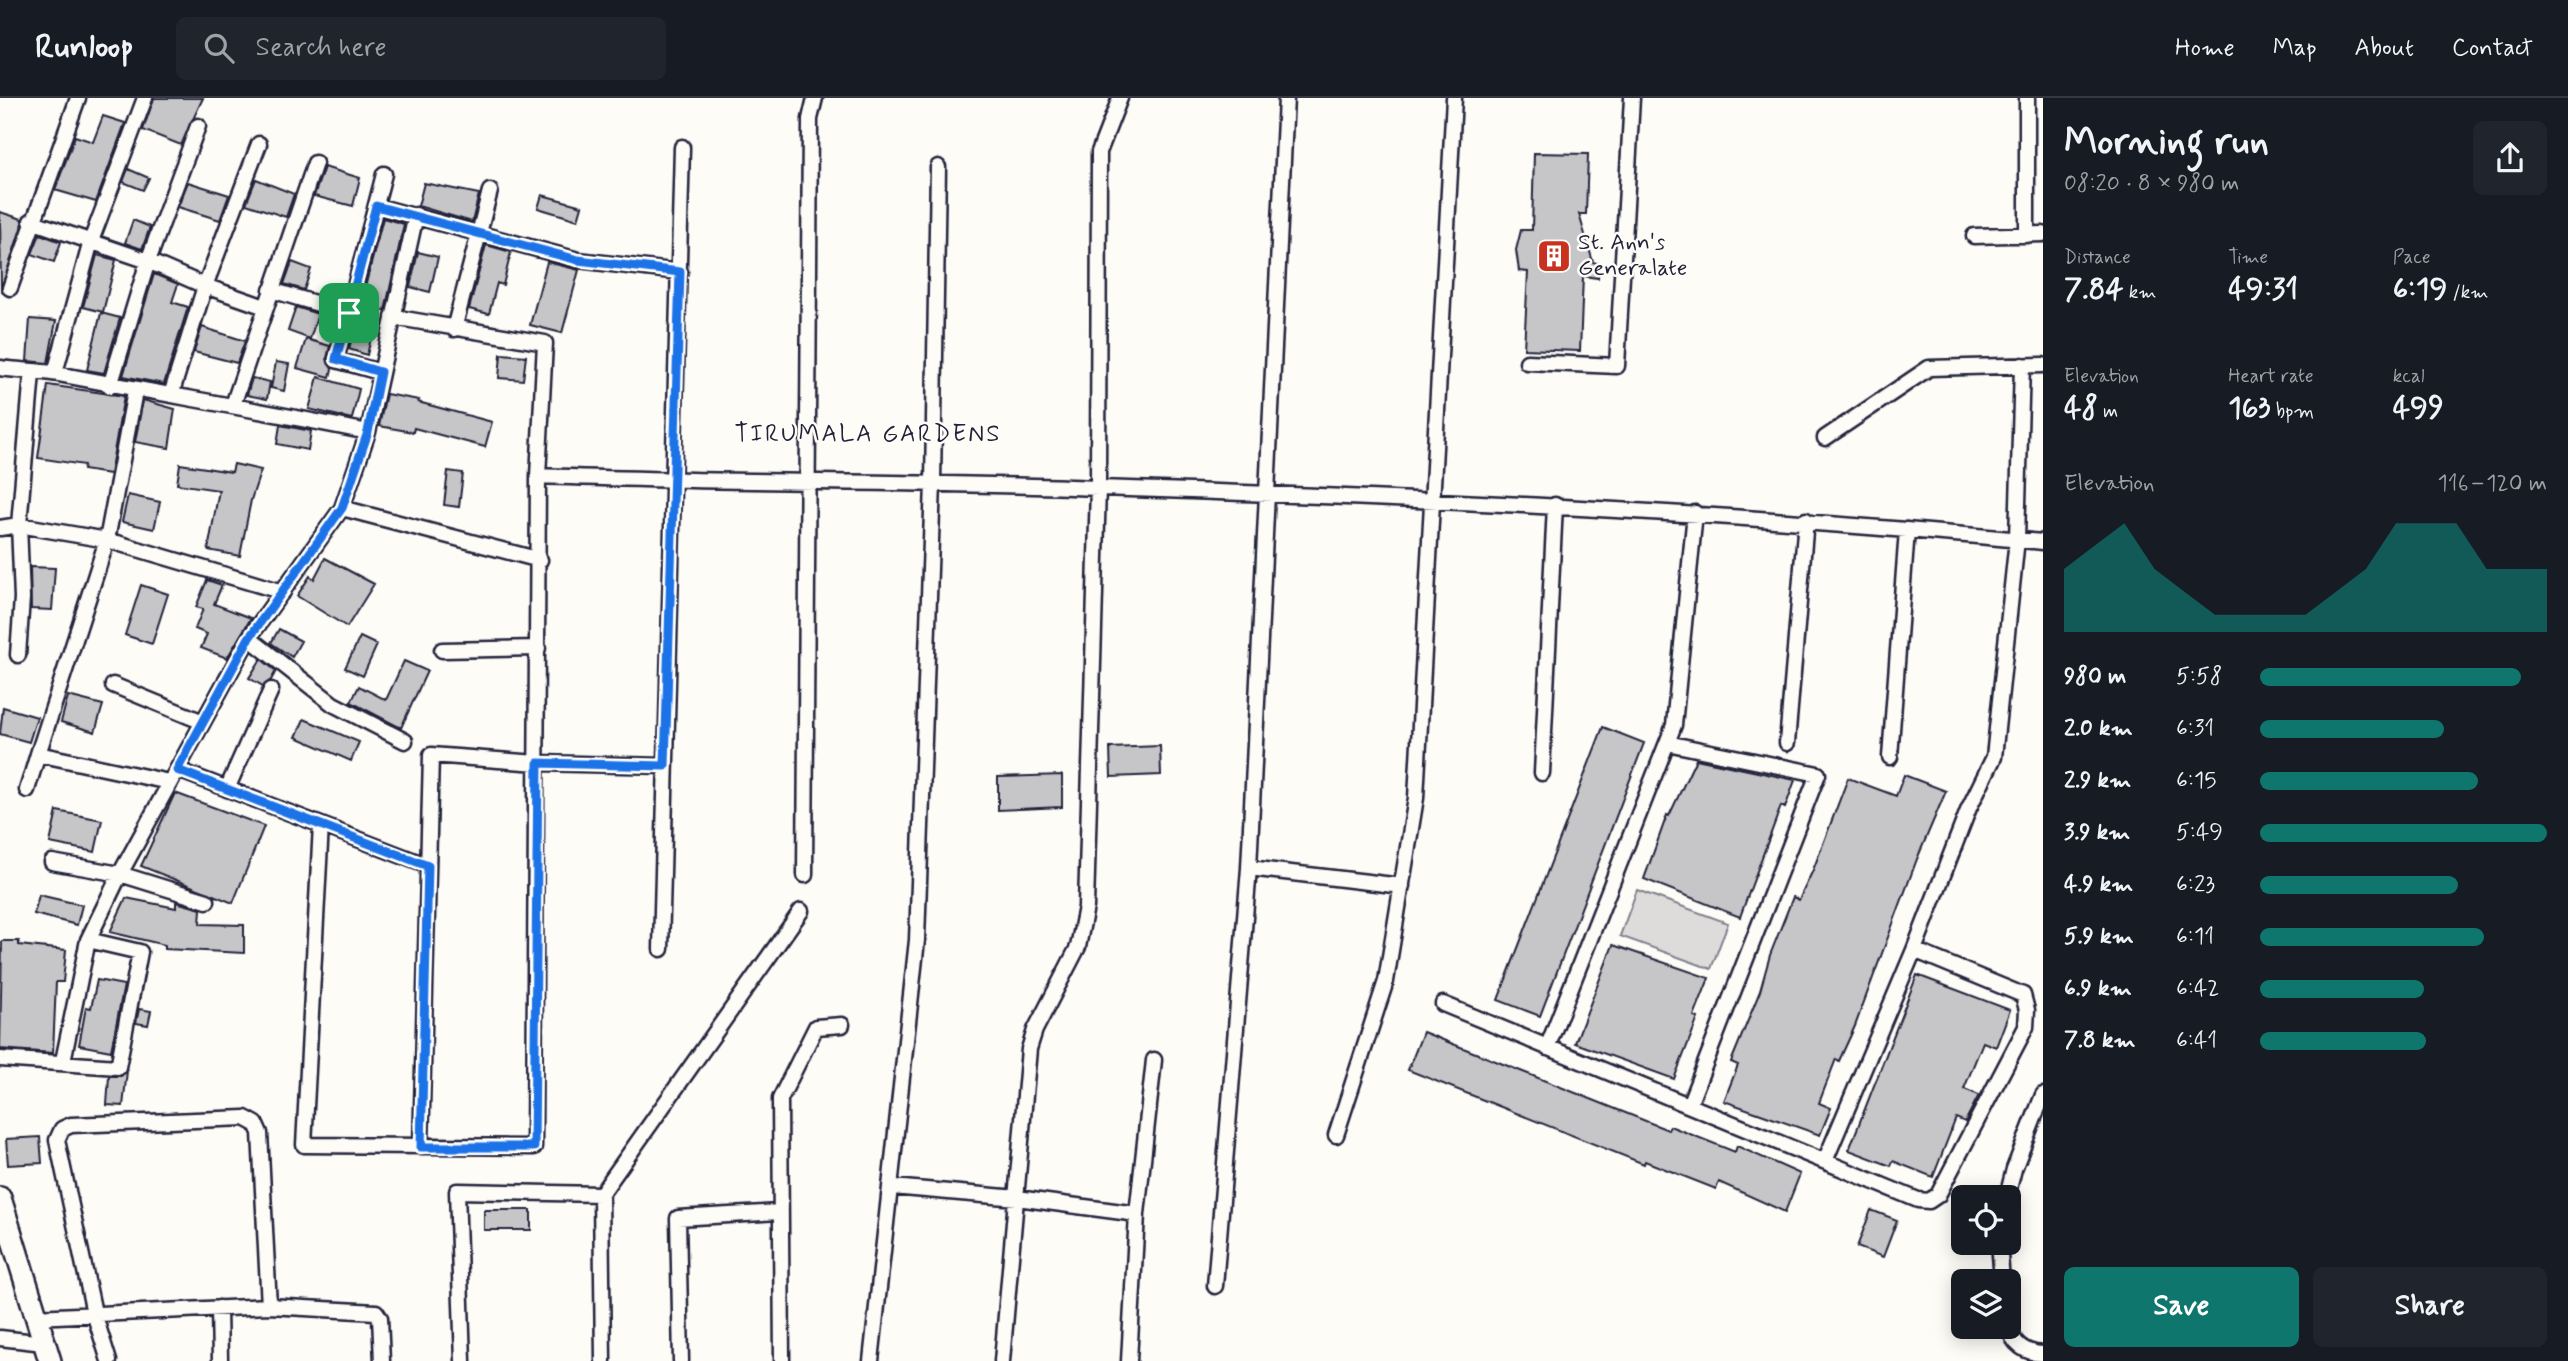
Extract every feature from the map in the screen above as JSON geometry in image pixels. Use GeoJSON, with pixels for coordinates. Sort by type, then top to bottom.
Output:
{"type":"FeatureCollection","features":[{"type":"Feature","properties":{"kind":"street"},"geometry":{"type":"LineString","coordinates":[[10,288],[31,221],[78,98]]}},
{"type":"Feature","properties":{"kind":"street"},"geometry":{"type":"LineString","coordinates":[[55,373],[91,241],[145,98]]}},
{"type":"Feature","properties":{"kind":"street"},"geometry":{"type":"LineString","coordinates":[[805,875],[810,119],[815,98]]}},
{"type":"Feature","properties":{"kind":"street"},"geometry":{"type":"LineString","coordinates":[[1002,1361],[1029,1049],[1035,1030],[1078,947],[1086,907],[1098,488],[1100,152],[1120,98]]}},
{"type":"Feature","properties":{"kind":"street"},"geometry":{"type":"LineString","coordinates":[[1215,1286],[1249,868],[1286,98]]}},
{"type":"Feature","properties":{"kind":"street"},"geometry":{"type":"LineString","coordinates":[[1336,1135],[1386,981],[1416,797],[1454,98]]}},
{"type":"Feature","properties":{"kind":"street"},"geometry":{"type":"LineString","coordinates":[[1527,362],[1617,366],[1632,98]]}},
{"type":"Feature","properties":{"kind":"street"},"geometry":{"type":"LineString","coordinates":[[2027,98],[2027,234]]}},
{"type":"Feature","properties":{"kind":"street"},"geometry":{"type":"LineString","coordinates":[[110,386],[148,261],[198,126]]}},
{"type":"Feature","properties":{"kind":"street"},"geometry":{"type":"LineString","coordinates":[[171,395],[205,286],[259,144]]}},
{"type":"Feature","properties":{"kind":"street"},"geometry":{"type":"LineString","coordinates":[[661,949],[671,481],[680,272],[682,147]]}},
{"type":"Feature","properties":{"kind":"street"},"geometry":{"type":"LineString","coordinates":[[233,405],[315,163]]}},
{"type":"Feature","properties":{"kind":"street"},"geometry":{"type":"LineString","coordinates":[[870,1361],[892,1187],[917,940],[933,483],[938,167]]}},
{"type":"Feature","properties":{"kind":"street"},"geometry":{"type":"LineString","coordinates":[[380,372],[336,359],[384,174]]}},
{"type":"Feature","properties":{"kind":"street"},"geometry":{"type":"LineString","coordinates":[[454,329],[490,191]]}},
{"type":"Feature","properties":{"kind":"street"},"geometry":{"type":"LineString","coordinates":[[376,206],[578,260],[680,272]]}},
{"type":"Feature","properties":{"kind":"street"},"geometry":{"type":"LineString","coordinates":[[63,1061],[88,940],[120,874],[249,638],[342,508],[368,432],[416,215]]}},
{"type":"Feature","properties":{"kind":"street"},"geometry":{"type":"LineString","coordinates":[[31,221],[148,261],[205,286],[265,307]]}},
{"type":"Feature","properties":{"kind":"street"},"geometry":{"type":"LineString","coordinates":[[1973,236],[2043,234]]}},
{"type":"Feature","properties":{"kind":"street"},"geometry":{"type":"LineString","coordinates":[[271,290],[349,313]]}},
{"type":"Feature","properties":{"kind":"street"},"geometry":{"type":"LineString","coordinates":[[321,825],[304,1145],[534,1147],[540,559],[538,476],[545,343],[393,317]]}},
{"type":"Feature","properties":{"kind":"street"},"geometry":{"type":"LineString","coordinates":[[1825,1161],[1914,950],[1969,808],[1994,757],[2017,539],[2022,365]]}},
{"type":"Feature","properties":{"kind":"street"},"geometry":{"type":"LineString","coordinates":[[1825,438],[1929,368],[2043,365]]}},
{"type":"Feature","properties":{"kind":"street"},"geometry":{"type":"LineString","coordinates":[[0,368],[55,373],[135,391],[233,405],[368,432]]}},
{"type":"Feature","properties":{"kind":"street"},"geometry":{"type":"LineString","coordinates":[[18,655],[22,598],[19,525],[32,373]]}},
{"type":"Feature","properties":{"kind":"street"},"geometry":{"type":"LineString","coordinates":[[27,790],[107,540],[135,391]]}},
{"type":"Feature","properties":{"kind":"street"},"geometry":{"type":"LineString","coordinates":[[538,476],[671,481],[933,483],[1555,505],[1806,520],[2043,542]]}},
{"type":"Feature","properties":{"kind":"street"},"geometry":{"type":"LineString","coordinates":[[1542,773],[1555,505]]}},
{"type":"Feature","properties":{"kind":"street"},"geometry":{"type":"LineString","coordinates":[[342,508],[540,559]]}},
{"type":"Feature","properties":{"kind":"street"},"geometry":{"type":"LineString","coordinates":[[1547,1048],[1676,715],[1695,513]]}},
{"type":"Feature","properties":{"kind":"street"},"geometry":{"type":"LineString","coordinates":[[1787,743],[1806,520]]}},
{"type":"Feature","properties":{"kind":"street"},"geometry":{"type":"LineString","coordinates":[[0,528],[19,525],[107,540],[284,592]]}},
{"type":"Feature","properties":{"kind":"street"},"geometry":{"type":"LineString","coordinates":[[1890,757],[1908,530]]}},
{"type":"Feature","properties":{"kind":"street"},"geometry":{"type":"LineString","coordinates":[[249,638],[333,704],[405,741]]}},
{"type":"Feature","properties":{"kind":"street"},"geometry":{"type":"LineString","coordinates":[[442,650],[538,648]]}},
{"type":"Feature","properties":{"kind":"street"},"geometry":{"type":"LineString","coordinates":[[113,685],[203,722]]}},
{"type":"Feature","properties":{"kind":"street"},"geometry":{"type":"LineString","coordinates":[[228,789],[271,690]]}},
{"type":"Feature","properties":{"kind":"street"},"geometry":{"type":"LineString","coordinates":[[1667,743],[1818,774],[1689,1105]]}},
{"type":"Feature","properties":{"kind":"street"},"geometry":{"type":"LineString","coordinates":[[38,754],[173,776],[228,789],[428,866]]}},
{"type":"Feature","properties":{"kind":"street"},"geometry":{"type":"LineString","coordinates":[[421,1147],[431,755],[538,763],[665,766]]}},
{"type":"Feature","properties":{"kind":"street"},"geometry":{"type":"LineString","coordinates":[[52,862],[120,874],[206,901]]}},
{"type":"Feature","properties":{"kind":"street"},"geometry":{"type":"LineString","coordinates":[[1249,868],[1402,886]]}},
{"type":"Feature","properties":{"kind":"street"},"geometry":{"type":"LineString","coordinates":[[603,1361],[601,1194],[801,911]]}},
{"type":"Feature","properties":{"kind":"street"},"geometry":{"type":"LineString","coordinates":[[0,1059],[63,1061],[118,1067],[140,952],[88,940]]}},
{"type":"Feature","properties":{"kind":"street"},"geometry":{"type":"LineString","coordinates":[[1443,1004],[1918,1200],[1929,1200],[1938,1195],[2026,1027],[2028,1010],[2023,995],[1914,950]]}},
{"type":"Feature","properties":{"kind":"street"},"geometry":{"type":"LineString","coordinates":[[782,1361],[780,1099],[816,1027],[842,1025]]}},
{"type":"Feature","properties":{"kind":"street"},"geometry":{"type":"LineString","coordinates":[[1129,1361],[1137,1214],[1154,1060]]}},
{"type":"Feature","properties":{"kind":"street"},"geometry":{"type":"LineString","coordinates":[[2010,1185],[2043,1095]]}},
{"type":"Feature","properties":{"kind":"street"},"geometry":{"type":"LineString","coordinates":[[109,1361],[94,1313],[57,1140],[61,1129],[71,1125],[245,1118],[256,1124],[260,1133],[269,1306]]}},
{"type":"Feature","properties":{"kind":"street"},"geometry":{"type":"LineString","coordinates":[[892,1187],[1017,1198],[1137,1214]]}},
{"type":"Feature","properties":{"kind":"street"},"geometry":{"type":"LineString","coordinates":[[463,1361],[457,1191],[601,1194]]}},
{"type":"Feature","properties":{"kind":"street"},"geometry":{"type":"LineString","coordinates":[[0,1198],[47,1352]]}},
{"type":"Feature","properties":{"kind":"street"},"geometry":{"type":"LineString","coordinates":[[681,1361],[678,1219],[779,1212]]}},
{"type":"Feature","properties":{"kind":"street"},"geometry":{"type":"LineString","coordinates":[[35,1317],[269,1306],[376,1312],[380,1318],[382,1361]]}},
{"type":"Feature","properties":{"kind":"street"},"geometry":{"type":"LineString","coordinates":[[219,1308],[220,1361]]}},
{"type":"Feature","properties":{"kind":"street"},"geometry":{"type":"LineString","coordinates":[[0,1338],[47,1352]]}},
{"type":"Feature","properties":{"kind":"street"},"geometry":{"type":"LineString","coordinates":[[2014,1339],[2021,1348],[2043,1354]]}},
{"type":"Feature","properties":{"kind":"shaded area"},"geometry":{"type":"Polygon","coordinates":[[[1637,890],[1728,923],[1711,969],[1620,936],[1637,890]]]}},
{"type":"Feature","properties":{"kind":"building"},"geometry":{"type":"Polygon","coordinates":[[[154,98],[203,98],[181,145],[143,130],[154,98]]]}},
{"type":"Feature","properties":{"kind":"building"},"geometry":{"type":"Polygon","coordinates":[[[103,116],[125,123],[96,202],[55,190],[75,136],[93,142],[103,116]]]}},
{"type":"Feature","properties":{"kind":"building","name":"St. Ann's Generalate"},"geometry":{"type":"Polygon","coordinates":[[[1534,153],[1588,154],[1586,214],[1579,214],[1593,262],[1599,264],[1598,278],[1583,276],[1580,351],[1524,349],[1528,272],[1519,271],[1516,250],[1521,230],[1532,230],[1534,153]]]}},
{"type":"Feature","properties":{"kind":"building"},"geometry":{"type":"Polygon","coordinates":[[[324,167],[360,178],[353,206],[314,196],[324,167]]]}},
{"type":"Feature","properties":{"kind":"building"},"geometry":{"type":"Polygon","coordinates":[[[128,169],[149,178],[143,190],[123,182],[128,169]]]}},
{"type":"Feature","properties":{"kind":"building"},"geometry":{"type":"Polygon","coordinates":[[[256,179],[294,194],[286,217],[246,204],[256,179]]]}},
{"type":"Feature","properties":{"kind":"building"},"geometry":{"type":"Polygon","coordinates":[[[188,182],[229,195],[220,220],[178,207],[188,182]]]}},
{"type":"Feature","properties":{"kind":"building"},"geometry":{"type":"Polygon","coordinates":[[[424,183],[479,194],[472,222],[418,206],[424,183]]]}},
{"type":"Feature","properties":{"kind":"building"},"geometry":{"type":"Polygon","coordinates":[[[542,195],[582,206],[578,220],[538,208],[542,195]]]}},
{"type":"Feature","properties":{"kind":"building"},"geometry":{"type":"Polygon","coordinates":[[[0,212],[22,219],[1,290],[0,212]]]}},
{"type":"Feature","properties":{"kind":"building"},"geometry":{"type":"Polygon","coordinates":[[[383,218],[404,224],[385,311],[378,309],[367,355],[349,349],[383,218]]]}},
{"type":"Feature","properties":{"kind":"building"},"geometry":{"type":"Polygon","coordinates":[[[133,220],[150,227],[142,249],[125,243],[133,220]]]}},
{"type":"Feature","properties":{"kind":"building"},"geometry":{"type":"Polygon","coordinates":[[[40,234],[61,242],[54,262],[32,254],[40,234]]]}},
{"type":"Feature","properties":{"kind":"building"},"geometry":{"type":"Polygon","coordinates":[[[486,245],[511,252],[503,285],[497,283],[489,314],[469,309],[486,245]]]}},
{"type":"Feature","properties":{"kind":"building"},"geometry":{"type":"Polygon","coordinates":[[[418,252],[438,257],[430,292],[410,287],[418,252]]]}},
{"type":"Feature","properties":{"kind":"building"},"geometry":{"type":"Polygon","coordinates":[[[97,255],[116,260],[103,312],[83,307],[97,255]]]}},
{"type":"Feature","properties":{"kind":"building"},"geometry":{"type":"Polygon","coordinates":[[[292,262],[311,269],[304,290],[284,284],[292,262]]]}},
{"type":"Feature","properties":{"kind":"building"},"geometry":{"type":"Polygon","coordinates":[[[547,262],[579,270],[562,333],[530,325],[547,262]]]}},
{"type":"Feature","properties":{"kind":"building"},"geometry":{"type":"Polygon","coordinates":[[[154,274],[178,284],[172,302],[188,307],[164,384],[123,376],[154,274]]]}},
{"type":"Feature","properties":{"kind":"building"},"geometry":{"type":"Polygon","coordinates":[[[296,307],[318,314],[310,339],[288,331],[296,307]]]}},
{"type":"Feature","properties":{"kind":"building"},"geometry":{"type":"Polygon","coordinates":[[[101,313],[120,318],[104,373],[87,370],[101,313]]]}},
{"type":"Feature","properties":{"kind":"building"},"geometry":{"type":"Polygon","coordinates":[[[30,319],[56,321],[48,363],[27,361],[30,319]]]}},
{"type":"Feature","properties":{"kind":"building"},"geometry":{"type":"Polygon","coordinates":[[[202,327],[245,341],[237,363],[194,352],[202,327]]]}},
{"type":"Feature","properties":{"kind":"building"},"geometry":{"type":"Polygon","coordinates":[[[306,339],[330,346],[327,358],[332,369],[330,377],[297,368],[306,339]]]}},
{"type":"Feature","properties":{"kind":"building"},"geometry":{"type":"Polygon","coordinates":[[[501,354],[526,356],[523,380],[499,378],[501,354]]]}},
{"type":"Feature","properties":{"kind":"building"},"geometry":{"type":"Polygon","coordinates":[[[276,362],[289,364],[284,391],[271,388],[276,362]]]}},
{"type":"Feature","properties":{"kind":"building"},"geometry":{"type":"Polygon","coordinates":[[[318,377],[359,389],[352,419],[309,409],[318,377]]]}},
{"type":"Feature","properties":{"kind":"building"},"geometry":{"type":"Polygon","coordinates":[[[252,378],[270,382],[267,399],[247,395],[252,378]]]}},
{"type":"Feature","properties":{"kind":"building"},"geometry":{"type":"Polygon","coordinates":[[[48,385],[124,396],[110,474],[83,470],[84,465],[38,458],[48,385]]]}},
{"type":"Feature","properties":{"kind":"building"},"geometry":{"type":"Polygon","coordinates":[[[386,394],[419,400],[418,402],[492,422],[485,447],[414,428],[413,432],[379,426],[386,394]]]}},
{"type":"Feature","properties":{"kind":"building"},"geometry":{"type":"Polygon","coordinates":[[[143,400],[175,409],[169,448],[135,442],[143,400]]]}},
{"type":"Feature","properties":{"kind":"building"},"geometry":{"type":"Polygon","coordinates":[[[280,425],[311,431],[308,450],[277,444],[280,425]]]}},
{"type":"Feature","properties":{"kind":"building"},"geometry":{"type":"Polygon","coordinates":[[[180,464],[232,472],[234,464],[261,470],[251,500],[240,556],[208,550],[219,490],[177,484],[180,464]]]}},
{"type":"Feature","properties":{"kind":"building"},"geometry":{"type":"Polygon","coordinates":[[[448,471],[463,473],[459,507],[444,505],[448,471]]]}},
{"type":"Feature","properties":{"kind":"building"},"geometry":{"type":"Polygon","coordinates":[[[128,495],[160,502],[154,529],[122,522],[128,495]]]}},
{"type":"Feature","properties":{"kind":"building"},"geometry":{"type":"Polygon","coordinates":[[[325,558],[374,584],[347,627],[297,596],[310,576],[314,579],[325,558]]]}},
{"type":"Feature","properties":{"kind":"building"},"geometry":{"type":"Polygon","coordinates":[[[30,567],[55,568],[52,610],[31,609],[30,567]]]}},
{"type":"Feature","properties":{"kind":"building"},"geometry":{"type":"Polygon","coordinates":[[[207,580],[222,585],[214,604],[251,618],[227,658],[201,648],[207,634],[195,629],[203,609],[196,607],[207,580]]]}},
{"type":"Feature","properties":{"kind":"building"},"geometry":{"type":"Polygon","coordinates":[[[141,585],[168,594],[152,644],[125,635],[141,585]]]}},
{"type":"Feature","properties":{"kind":"building"},"geometry":{"type":"Polygon","coordinates":[[[279,629],[301,641],[292,657],[271,643],[279,629]]]}},
{"type":"Feature","properties":{"kind":"building"},"geometry":{"type":"Polygon","coordinates":[[[360,637],[377,645],[363,676],[345,668],[360,637]]]}},
{"type":"Feature","properties":{"kind":"building"},"geometry":{"type":"Polygon","coordinates":[[[261,659],[276,671],[271,680],[263,686],[249,678],[261,659]]]}},
{"type":"Feature","properties":{"kind":"building"},"geometry":{"type":"Polygon","coordinates":[[[404,661],[427,671],[401,728],[351,702],[359,686],[386,700],[404,661]]]}},
{"type":"Feature","properties":{"kind":"building"},"geometry":{"type":"Polygon","coordinates":[[[68,696],[103,705],[95,732],[61,722],[68,696]]]}},
{"type":"Feature","properties":{"kind":"building"},"geometry":{"type":"Polygon","coordinates":[[[3,707],[37,717],[29,742],[0,734],[3,707]]]}},
{"type":"Feature","properties":{"kind":"building"},"geometry":{"type":"Polygon","coordinates":[[[304,719],[359,742],[351,761],[296,737],[304,719]]]}},
{"type":"Feature","properties":{"kind":"building"},"geometry":{"type":"Polygon","coordinates":[[[1603,727],[1644,743],[1540,1016],[1498,1000],[1603,727]]]}},
{"type":"Feature","properties":{"kind":"building"},"geometry":{"type":"Polygon","coordinates":[[[1160,746],[1161,775],[1111,777],[1110,748],[1160,746]]]}},
{"type":"Feature","properties":{"kind":"building"},"geometry":{"type":"Polygon","coordinates":[[[1696,759],[1795,780],[1785,808],[1781,806],[1740,917],[1644,879],[1667,815],[1669,816],[1696,759]]]}},
{"type":"Feature","properties":{"kind":"building"},"geometry":{"type":"Polygon","coordinates":[[[1062,775],[1062,807],[998,810],[998,777],[1062,775]]]}},
{"type":"Feature","properties":{"kind":"building"},"geometry":{"type":"Polygon","coordinates":[[[1904,775],[1946,791],[1917,859],[1855,1026],[1839,1061],[1836,1059],[1819,1103],[1831,1108],[1820,1135],[1724,1101],[1738,1065],[1731,1062],[1760,991],[1770,955],[1793,897],[1799,900],[1813,870],[1848,778],[1896,796],[1904,775]]]}},
{"type":"Feature","properties":{"kind":"building"},"geometry":{"type":"Polygon","coordinates":[[[175,793],[264,826],[233,903],[141,866],[175,793]]]}},
{"type":"Feature","properties":{"kind":"building"},"geometry":{"type":"Polygon","coordinates":[[[57,811],[102,820],[95,852],[50,843],[57,811]]]}},
{"type":"Feature","properties":{"kind":"building"},"geometry":{"type":"Polygon","coordinates":[[[39,895],[82,905],[77,925],[34,914],[39,895]]]}},
{"type":"Feature","properties":{"kind":"building"},"geometry":{"type":"Polygon","coordinates":[[[126,898],[176,908],[176,902],[201,909],[200,924],[244,925],[244,953],[165,949],[165,945],[110,932],[126,898]]]}},
{"type":"Feature","properties":{"kind":"building"},"geometry":{"type":"Polygon","coordinates":[[[2,941],[19,941],[19,945],[66,950],[63,982],[56,982],[53,1053],[0,1049],[2,941]]]}},
{"type":"Feature","properties":{"kind":"building"},"geometry":{"type":"Polygon","coordinates":[[[1613,945],[1709,978],[1694,1016],[1698,1018],[1674,1079],[1575,1043],[1613,945]]]}},
{"type":"Feature","properties":{"kind":"building"},"geometry":{"type":"Polygon","coordinates":[[[1917,975],[2010,1010],[1996,1047],[1983,1042],[1964,1089],[1979,1095],[1965,1122],[1956,1118],[1933,1177],[1893,1161],[1891,1166],[1849,1150],[1917,975]]]}},
{"type":"Feature","properties":{"kind":"building"},"geometry":{"type":"Polygon","coordinates":[[[97,980],[124,985],[111,1051],[79,1045],[86,1007],[91,1008],[97,980]]]}},
{"type":"Feature","properties":{"kind":"building"},"geometry":{"type":"Polygon","coordinates":[[[139,1009],[151,1011],[148,1025],[136,1023],[139,1009]]]}},
{"type":"Feature","properties":{"kind":"building"},"geometry":{"type":"Polygon","coordinates":[[[1423,1032],[1668,1130],[1670,1126],[1735,1152],[1737,1146],[1800,1174],[1785,1212],[1719,1182],[1716,1189],[1645,1161],[1644,1164],[1408,1070],[1423,1032]]]}},
{"type":"Feature","properties":{"kind":"building"},"geometry":{"type":"Polygon","coordinates":[[[127,1071],[123,1106],[107,1105],[109,1076],[121,1076],[127,1071]]]}},
{"type":"Feature","properties":{"kind":"building"},"geometry":{"type":"Polygon","coordinates":[[[40,1137],[42,1163],[8,1165],[6,1139],[40,1137]]]}},
{"type":"Feature","properties":{"kind":"building"},"geometry":{"type":"Polygon","coordinates":[[[484,1210],[531,1210],[531,1230],[484,1230],[484,1210]]]}},
{"type":"Feature","properties":{"kind":"building"},"geometry":{"type":"Polygon","coordinates":[[[1871,1210],[1897,1220],[1883,1257],[1857,1247],[1871,1210]]]}},
{"type":"Feature","properties":{"kind":"place","name":"St. Ann's Generalate"},"geometry":{"type":"Point","coordinates":[1554,256]}},
{"type":"Feature","properties":{"kind":"district","name":"TIRUMALA GARDENS"},"geometry":{"type":"Point","coordinates":[868,434]}},
{"type":"Feature","properties":{"kind":"route"},"geometry":{"type":"LineString","coordinates":[[376,206],[578,260],[625,268],[680,272],[671,481],[665,766],[538,763],[534,1147],[421,1147],[428,866],[177,770],[249,638],[342,508],[368,432],[380,372],[336,359],[349,313],[376,206]]}}]}
